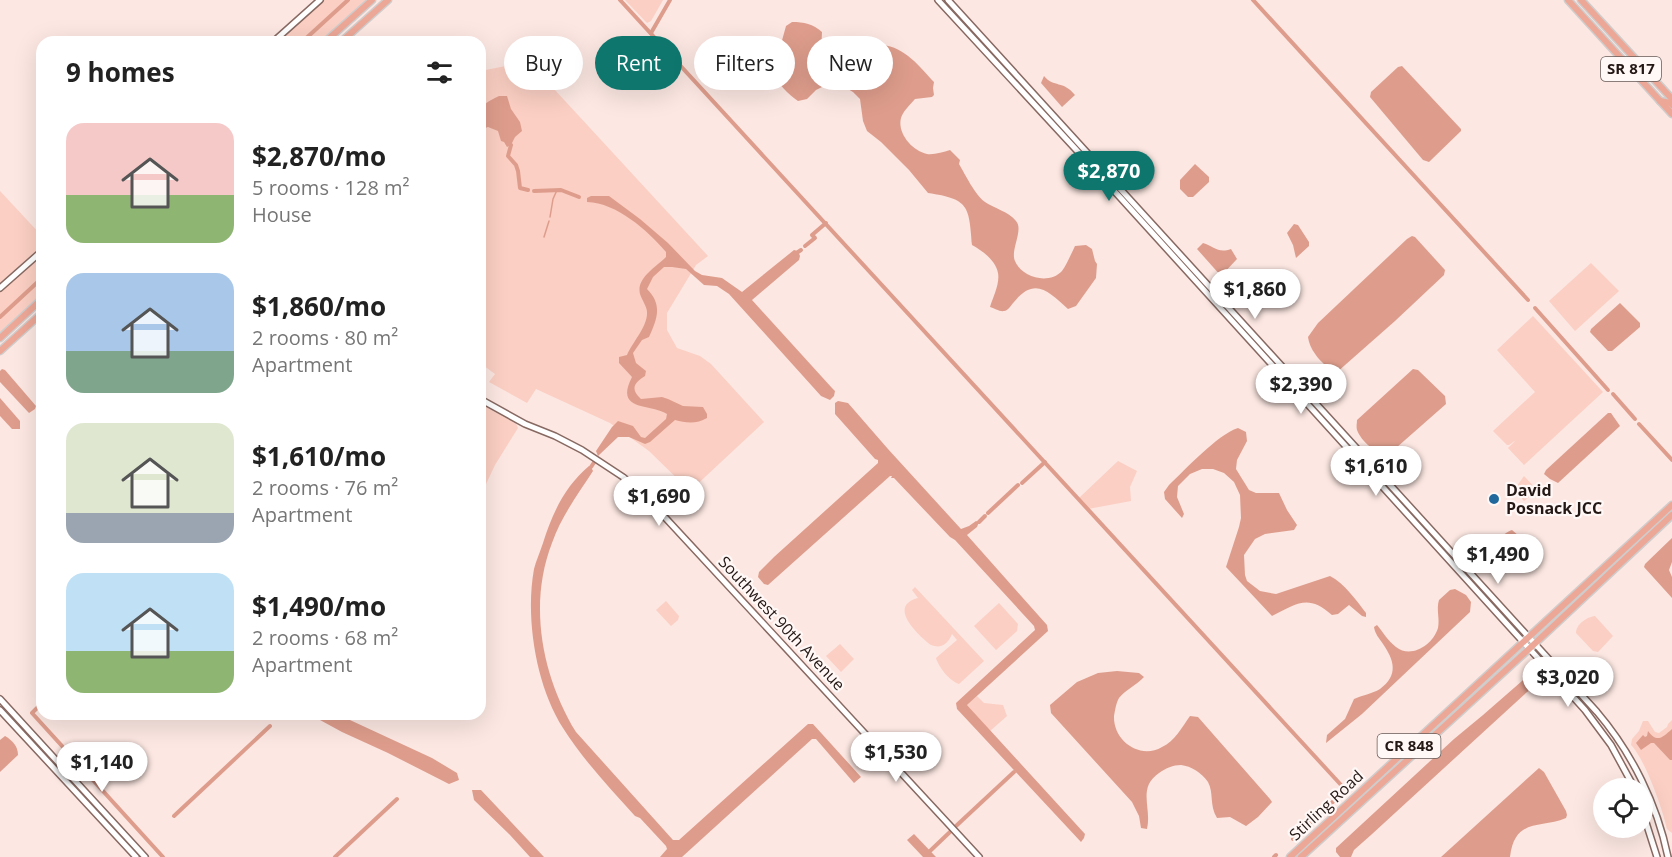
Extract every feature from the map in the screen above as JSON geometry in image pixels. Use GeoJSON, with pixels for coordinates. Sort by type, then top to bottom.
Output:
{"type":"FeatureCollection","features":[{"type":"Feature","properties":{"kind":"main road"},"geometry":{"type":"LineString","coordinates":[[280,36],[320,0]]}},
{"type":"Feature","properties":{"kind":"main road"},"geometry":{"type":"LineString","coordinates":[[332,36],[372,0]]}},
{"type":"Feature","properties":{"kind":"main road"},"geometry":{"type":"LineString","coordinates":[[348,36],[388,0]]}},
{"type":"Feature","properties":{"kind":"main road"},"geometry":{"type":"LineString","coordinates":[[938,0],[1117,194],[1598,726],[1629,778]]}},
{"type":"Feature","properties":{"kind":"main road"},"geometry":{"type":"LineString","coordinates":[[948,0],[1597,712],[1618,739],[1649,796],[1668,857]]}},
{"type":"Feature","properties":{"kind":"main road","name":"SR 817"},"geometry":{"type":"LineString","coordinates":[[1568,0],[1672,114]]}},
{"type":"Feature","properties":{"kind":"main road","name":"SR 817"},"geometry":{"type":"LineString","coordinates":[[1581,0],[1672,99]]}},
{"type":"Feature","properties":{"kind":"main road"},"geometry":{"type":"LineString","coordinates":[[1660,100],[1672,105]]}},
{"type":"Feature","properties":{"kind":"main road"},"geometry":{"type":"LineString","coordinates":[[0,288],[36,255]]}},
{"type":"Feature","properties":{"kind":"main road"},"geometry":{"type":"LineString","coordinates":[[0,338],[36,305]]}},
{"type":"Feature","properties":{"kind":"main road"},"geometry":{"type":"LineString","coordinates":[[3,348],[36,313]]}},
{"type":"Feature","properties":{"kind":"main road"},"geometry":{"type":"LineString","coordinates":[[3,348],[36,318]]}},
{"type":"Feature","properties":{"kind":"main road","name":"Southwest 90th Avenue"},"geometry":{"type":"LineString","coordinates":[[486,402],[601,461],[648,498],[979,857]]}},
{"type":"Feature","properties":{"kind":"main road","name":"Stirling Road"},"geometry":{"type":"LineString","coordinates":[[1290,857],[1672,505]]}},
{"type":"Feature","properties":{"kind":"main road","name":"Stirling Road"},"geometry":{"type":"LineString","coordinates":[[1301,857],[1536,643],[1672,515]]}},
{"type":"Feature","properties":{"kind":"main road"},"geometry":{"type":"LineString","coordinates":[[1618,555],[1623,561]]}},
{"type":"Feature","properties":{"kind":"main road"},"geometry":{"type":"LineString","coordinates":[[0,699],[145,857]]}},
{"type":"Feature","properties":{"kind":"main road"},"geometry":{"type":"LineString","coordinates":[[0,710],[136,857]]}},
{"type":"Feature","properties":{"kind":"main road"},"geometry":{"type":"LineString","coordinates":[[1414,741],[1421,747]]}},
{"type":"Feature","properties":{"kind":"main road"},"geometry":{"type":"LineString","coordinates":[[1650,838],[1656,857]]}},
{"type":"Feature","properties":{"kind":"shaded area"},"geometry":{"type":"Polygon","coordinates":[[[322,0],[367,0],[328,36],[283,36],[322,0]]]}},
{"type":"Feature","properties":{"kind":"shaded area"},"geometry":{"type":"Polygon","coordinates":[[[625,0],[663,0],[651,21],[647,23],[625,0]]]}},
{"type":"Feature","properties":{"kind":"shaded area"},"geometry":{"type":"Polygon","coordinates":[[[792,22],[800,22],[822,32],[822,36],[807,36],[807,90],[816,90],[807,99],[798,101],[785,90],[795,90],[795,36],[783,36],[786,26],[792,22]]]}},
{"type":"Feature","properties":{"kind":"shaded area"},"geometry":{"type":"Polygon","coordinates":[[[893,48],[917,64],[934,82],[934,95],[915,99],[903,113],[900,124],[907,140],[916,149],[927,154],[950,150],[960,160],[959,164],[981,199],[1016,221],[1019,230],[1014,256],[1018,267],[1023,272],[1036,278],[1050,278],[1062,271],[1075,246],[1086,245],[1092,249],[1097,264],[1096,278],[1076,306],[1068,309],[1048,292],[1035,288],[1022,294],[1005,311],[990,307],[997,286],[998,273],[995,264],[972,245],[968,213],[959,202],[952,198],[928,193],[909,170],[867,131],[860,99],[850,90],[893,90],[893,48]]]}},
{"type":"Feature","properties":{"kind":"shaded area"},"geometry":{"type":"Polygon","coordinates":[[[504,66],[504,90],[555,90],[708,256],[696,265],[667,313],[667,330],[677,348],[700,356],[711,364],[764,422],[690,491],[649,451],[610,423],[536,389],[527,403],[489,382],[495,374],[486,367],[486,70],[504,66]]]}},
{"type":"Feature","properties":{"kind":"shaded area"},"geometry":{"type":"Polygon","coordinates":[[[1402,66],[1461,129],[1429,162],[1423,160],[1370,97],[1371,92],[1398,67],[1402,66]]]}},
{"type":"Feature","properties":{"kind":"shaded area"},"geometry":{"type":"Polygon","coordinates":[[[1044,76],[1051,82],[1071,90],[1075,95],[1062,107],[1041,83],[1044,76]]]}},
{"type":"Feature","properties":{"kind":"shaded area"},"geometry":{"type":"Polygon","coordinates":[[[499,96],[507,96],[511,109],[520,122],[522,131],[507,147],[501,141],[498,131],[486,128],[487,102],[499,96]]]}},
{"type":"Feature","properties":{"kind":"shaded area"},"geometry":{"type":"Polygon","coordinates":[[[1195,164],[1209,177],[1209,182],[1193,197],[1188,197],[1180,189],[1180,180],[1195,164]]]}},
{"type":"Feature","properties":{"kind":"shaded area"},"geometry":{"type":"Polygon","coordinates":[[[0,191],[36,230],[36,251],[0,283],[0,191]]]}},
{"type":"Feature","properties":{"kind":"shaded area"},"geometry":{"type":"Polygon","coordinates":[[[609,196],[668,243],[695,271],[702,275],[722,278],[742,292],[794,250],[798,251],[799,260],[752,300],[835,391],[834,396],[830,400],[821,396],[729,294],[717,286],[704,285],[686,269],[664,267],[653,277],[647,289],[655,301],[657,312],[649,337],[642,340],[633,353],[636,363],[646,371],[645,376],[636,384],[635,392],[641,399],[662,397],[683,406],[703,407],[707,418],[691,422],[675,420],[645,444],[629,437],[618,437],[598,456],[596,451],[618,421],[633,426],[641,437],[645,438],[666,419],[667,414],[636,404],[627,396],[632,377],[619,363],[619,357],[627,355],[647,317],[640,294],[641,283],[648,273],[666,257],[666,252],[641,227],[620,212],[587,202],[587,198],[609,196]]]}},
{"type":"Feature","properties":{"kind":"shaded area"},"geometry":{"type":"Polygon","coordinates":[[[1294,224],[1298,225],[1309,242],[1309,246],[1296,258],[1287,233],[1294,224]]]}},
{"type":"Feature","properties":{"kind":"shaded area"},"geometry":{"type":"Polygon","coordinates":[[[1412,236],[1445,270],[1444,275],[1336,373],[1318,358],[1311,348],[1308,337],[1318,323],[1412,236]]]}},
{"type":"Feature","properties":{"kind":"shaded area"},"geometry":{"type":"Polygon","coordinates":[[[1203,243],[1219,250],[1231,249],[1237,259],[1221,276],[1197,249],[1203,243]]]}},
{"type":"Feature","properties":{"kind":"shaded area"},"geometry":{"type":"Polygon","coordinates":[[[36,259],[36,299],[0,332],[0,292],[36,259]]]}},
{"type":"Feature","properties":{"kind":"shaded area"},"geometry":{"type":"Polygon","coordinates":[[[1591,263],[1619,291],[1575,331],[1549,301],[1591,263]]]}},
{"type":"Feature","properties":{"kind":"shaded area"},"geometry":{"type":"Polygon","coordinates":[[[1620,303],[1640,323],[1640,327],[1612,351],[1608,351],[1590,332],[1620,303]]]}},
{"type":"Feature","properties":{"kind":"shaded area"},"geometry":{"type":"Polygon","coordinates":[[[1533,316],[1603,392],[1524,465],[1508,448],[1516,440],[1507,445],[1493,431],[1535,392],[1497,350],[1533,316]]]}},
{"type":"Feature","properties":{"kind":"shaded area"},"geometry":{"type":"Polygon","coordinates":[[[2,369],[36,406],[35,409],[29,413],[0,382],[2,369]]]}},
{"type":"Feature","properties":{"kind":"shaded area"},"geometry":{"type":"Polygon","coordinates":[[[1413,369],[1418,370],[1445,396],[1446,404],[1388,455],[1383,454],[1374,450],[1362,438],[1357,430],[1357,420],[1413,369]]]}},
{"type":"Feature","properties":{"kind":"shaded area"},"geometry":{"type":"Polygon","coordinates":[[[0,398],[20,421],[20,429],[12,429],[0,416],[0,398]]]}},
{"type":"Feature","properties":{"kind":"shaded area"},"geometry":{"type":"Polygon","coordinates":[[[838,401],[848,403],[961,529],[976,521],[979,522],[977,527],[967,535],[1047,625],[1048,631],[967,705],[1085,834],[1081,842],[957,709],[956,703],[1035,630],[1034,626],[955,540],[894,478],[891,478],[892,476],[768,585],[758,577],[759,572],[774,557],[878,463],[878,460],[835,414],[835,403],[838,401]]]}},
{"type":"Feature","properties":{"kind":"shaded area"},"geometry":{"type":"Polygon","coordinates":[[[486,404],[515,421],[518,428],[486,484],[486,404]]]}},
{"type":"Feature","properties":{"kind":"shaded area"},"geometry":{"type":"Polygon","coordinates":[[[1608,413],[1611,413],[1620,426],[1558,483],[1544,474],[1546,470],[1608,413]]]}},
{"type":"Feature","properties":{"kind":"shaded area"},"geometry":{"type":"Polygon","coordinates":[[[1238,428],[1246,432],[1247,441],[1237,460],[1236,469],[1249,490],[1256,493],[1279,493],[1297,525],[1294,530],[1265,534],[1255,539],[1244,555],[1247,581],[1260,591],[1276,594],[1330,576],[1350,593],[1366,613],[1366,617],[1349,605],[1338,614],[1332,615],[1324,608],[1309,603],[1296,604],[1272,616],[1226,567],[1241,518],[1240,495],[1234,482],[1224,473],[1213,469],[1202,469],[1190,474],[1178,486],[1177,497],[1184,514],[1182,518],[1165,499],[1164,492],[1169,485],[1211,445],[1238,428]]]}},
{"type":"Feature","properties":{"kind":"shaded area"},"geometry":{"type":"Polygon","coordinates":[[[1118,461],[1137,471],[1130,487],[1131,501],[1088,509],[1079,498],[1118,461]]]}},
{"type":"Feature","properties":{"kind":"shaded area"},"geometry":{"type":"Polygon","coordinates":[[[589,466],[593,471],[565,515],[552,543],[541,591],[542,640],[547,664],[564,710],[576,732],[673,840],[679,840],[808,724],[813,724],[861,777],[854,783],[816,739],[812,739],[682,857],[660,857],[667,849],[666,846],[607,784],[563,728],[546,692],[535,651],[531,609],[535,566],[560,501],[573,482],[589,466]]]}},
{"type":"Feature","properties":{"kind":"shaded area"},"geometry":{"type":"Polygon","coordinates":[[[1524,476],[1539,492],[1535,497],[1533,494],[1524,501],[1514,490],[1524,476]]]}},
{"type":"Feature","properties":{"kind":"shaded area"},"geometry":{"type":"Polygon","coordinates":[[[1512,530],[1519,536],[1515,554],[1490,572],[1478,565],[1483,552],[1512,530]]]}},
{"type":"Feature","properties":{"kind":"shaded area"},"geometry":{"type":"Polygon","coordinates":[[[1672,538],[1672,562],[1669,570],[1672,577],[1672,598],[1644,567],[1672,538]]]}},
{"type":"Feature","properties":{"kind":"shaded area"},"geometry":{"type":"Polygon","coordinates":[[[915,587],[984,661],[959,684],[945,674],[936,658],[957,640],[952,634],[944,645],[931,645],[908,621],[905,607],[909,602],[918,598],[912,590],[915,587]]]}},
{"type":"Feature","properties":{"kind":"shaded area"},"geometry":{"type":"Polygon","coordinates":[[[1455,589],[1466,595],[1471,602],[1470,612],[1362,714],[1326,743],[1327,735],[1345,719],[1354,699],[1380,689],[1390,678],[1392,662],[1374,627],[1377,625],[1396,647],[1415,651],[1426,645],[1435,634],[1439,621],[1439,600],[1450,590],[1455,589]]]}},
{"type":"Feature","properties":{"kind":"shaded area"},"geometry":{"type":"Polygon","coordinates":[[[666,601],[679,616],[671,626],[656,610],[666,601]]]}},
{"type":"Feature","properties":{"kind":"shaded area"},"geometry":{"type":"Polygon","coordinates":[[[999,603],[1018,624],[1017,631],[996,650],[974,626],[999,603]]]}},
{"type":"Feature","properties":{"kind":"shaded area"},"geometry":{"type":"Polygon","coordinates":[[[1595,616],[1613,636],[1598,652],[1593,651],[1576,633],[1582,622],[1595,616]]]}},
{"type":"Feature","properties":{"kind":"shaded area"},"geometry":{"type":"Polygon","coordinates":[[[840,644],[854,659],[841,672],[826,656],[840,644]]]}},
{"type":"Feature","properties":{"kind":"shaded area"},"geometry":{"type":"Polygon","coordinates":[[[1117,671],[1139,673],[1144,677],[1117,702],[1115,725],[1123,740],[1129,746],[1137,749],[1154,750],[1171,741],[1190,716],[1198,717],[1272,802],[1258,817],[1246,826],[1230,817],[1217,818],[1208,782],[1192,768],[1178,765],[1170,767],[1152,779],[1147,792],[1147,829],[1141,828],[1139,816],[1132,802],[1051,713],[1050,705],[1077,682],[1098,673],[1117,671]]]}},
{"type":"Feature","properties":{"kind":"shaded area"},"geometry":{"type":"Polygon","coordinates":[[[1529,675],[1532,675],[1539,685],[1527,692],[1354,850],[1351,857],[1340,857],[1336,848],[1454,739],[1529,675]]]}},
{"type":"Feature","properties":{"kind":"shaded area"},"geometry":{"type":"Polygon","coordinates":[[[977,696],[984,703],[1003,705],[1007,716],[990,731],[967,705],[977,696]]]}},
{"type":"Feature","properties":{"kind":"shaded area"},"geometry":{"type":"Polygon","coordinates":[[[320,720],[350,720],[432,758],[457,773],[459,780],[449,784],[320,720]]]}},
{"type":"Feature","properties":{"kind":"shaded area"},"geometry":{"type":"Polygon","coordinates":[[[1672,720],[1672,833],[1667,829],[1653,787],[1653,778],[1649,778],[1642,761],[1631,745],[1643,721],[1648,721],[1655,732],[1659,733],[1672,720]]]}},
{"type":"Feature","properties":{"kind":"shaded area"},"geometry":{"type":"Polygon","coordinates":[[[1672,729],[1672,760],[1654,743],[1641,750],[1636,743],[1643,735],[1647,736],[1648,731],[1654,737],[1660,738],[1672,729]]]}},
{"type":"Feature","properties":{"kind":"shaded area"},"geometry":{"type":"Polygon","coordinates":[[[5,736],[14,744],[18,755],[0,772],[0,740],[5,736]]]}},
{"type":"Feature","properties":{"kind":"shaded area"},"geometry":{"type":"Polygon","coordinates":[[[1539,768],[1544,772],[1566,811],[1566,818],[1523,830],[1513,844],[1510,857],[1441,857],[1539,768]]]}},
{"type":"Feature","properties":{"kind":"shaded area"},"geometry":{"type":"Polygon","coordinates":[[[472,790],[481,790],[544,857],[530,857],[474,800],[472,790]]]}},
{"type":"Feature","properties":{"kind":"shaded area"},"geometry":{"type":"Polygon","coordinates":[[[914,834],[936,857],[923,857],[907,840],[914,834]]]}},
{"type":"Feature","properties":{"kind":"waterway"},"geometry":{"type":"LineString","coordinates":[[309,36],[348,0]]}},
{"type":"Feature","properties":{"kind":"waterway"},"geometry":{"type":"LineString","coordinates":[[620,0],[1342,786],[1338,797],[1293,839]]}},
{"type":"Feature","properties":{"kind":"waterway"},"geometry":{"type":"LineString","coordinates":[[651,33],[670,0]]}},
{"type":"Feature","properties":{"kind":"waterway"},"geometry":{"type":"LineString","coordinates":[[1253,0],[1528,300]]}},
{"type":"Feature","properties":{"kind":"waterway"},"geometry":{"type":"LineString","coordinates":[[511,145],[508,156],[516,165],[520,188],[528,190]]}},
{"type":"Feature","properties":{"kind":"waterway"},"geometry":{"type":"LineString","coordinates":[[550,217],[557,190]]}},
{"type":"Feature","properties":{"kind":"waterway"},"geometry":{"type":"LineString","coordinates":[[534,191],[561,190],[579,197]]}},
{"type":"Feature","properties":{"kind":"waterway"},"geometry":{"type":"LineString","coordinates":[[544,237],[549,221]]}},
{"type":"Feature","properties":{"kind":"waterway"},"geometry":{"type":"LineString","coordinates":[[805,246],[815,238],[812,235],[826,223]]}},
{"type":"Feature","properties":{"kind":"waterway"},"geometry":{"type":"LineString","coordinates":[[0,317],[36,284]]}},
{"type":"Feature","properties":{"kind":"waterway"},"geometry":{"type":"LineString","coordinates":[[1535,308],[1608,390]]}},
{"type":"Feature","properties":{"kind":"waterway"},"geometry":{"type":"LineString","coordinates":[[1613,394],[1635,419]]}},
{"type":"Feature","properties":{"kind":"waterway"},"geometry":{"type":"LineString","coordinates":[[1639,424],[1672,460]]}},
{"type":"Feature","properties":{"kind":"waterway"},"geometry":{"type":"LineString","coordinates":[[591,467],[595,461]]}},
{"type":"Feature","properties":{"kind":"waterway"},"geometry":{"type":"LineString","coordinates":[[1022,483],[1045,462]]}},
{"type":"Feature","properties":{"kind":"waterway"},"geometry":{"type":"LineString","coordinates":[[988,513],[1018,485]]}},
{"type":"Feature","properties":{"kind":"waterway"},"geometry":{"type":"LineString","coordinates":[[979,522],[985,516]]}},
{"type":"Feature","properties":{"kind":"waterway"},"geometry":{"type":"LineString","coordinates":[[36,709],[32,713],[36,717]]}},
{"type":"Feature","properties":{"kind":"waterway"},"geometry":{"type":"LineString","coordinates":[[38,720],[163,857]]}},
{"type":"Feature","properties":{"kind":"waterway"},"geometry":{"type":"LineString","coordinates":[[174,816],[270,726]]}},
{"type":"Feature","properties":{"kind":"waterway"},"geometry":{"type":"LineString","coordinates":[[956,826],[1014,772]]}},
{"type":"Feature","properties":{"kind":"waterway"},"geometry":{"type":"LineString","coordinates":[[335,857],[397,799]]}},
{"type":"Feature","properties":{"kind":"waterway"},"geometry":{"type":"LineString","coordinates":[[930,851],[951,831]]}},
{"type":"Feature","properties":{"kind":"place","name":"David Posnack JCC"},"geometry":{"type":"Point","coordinates":[1494,499]}}]}
